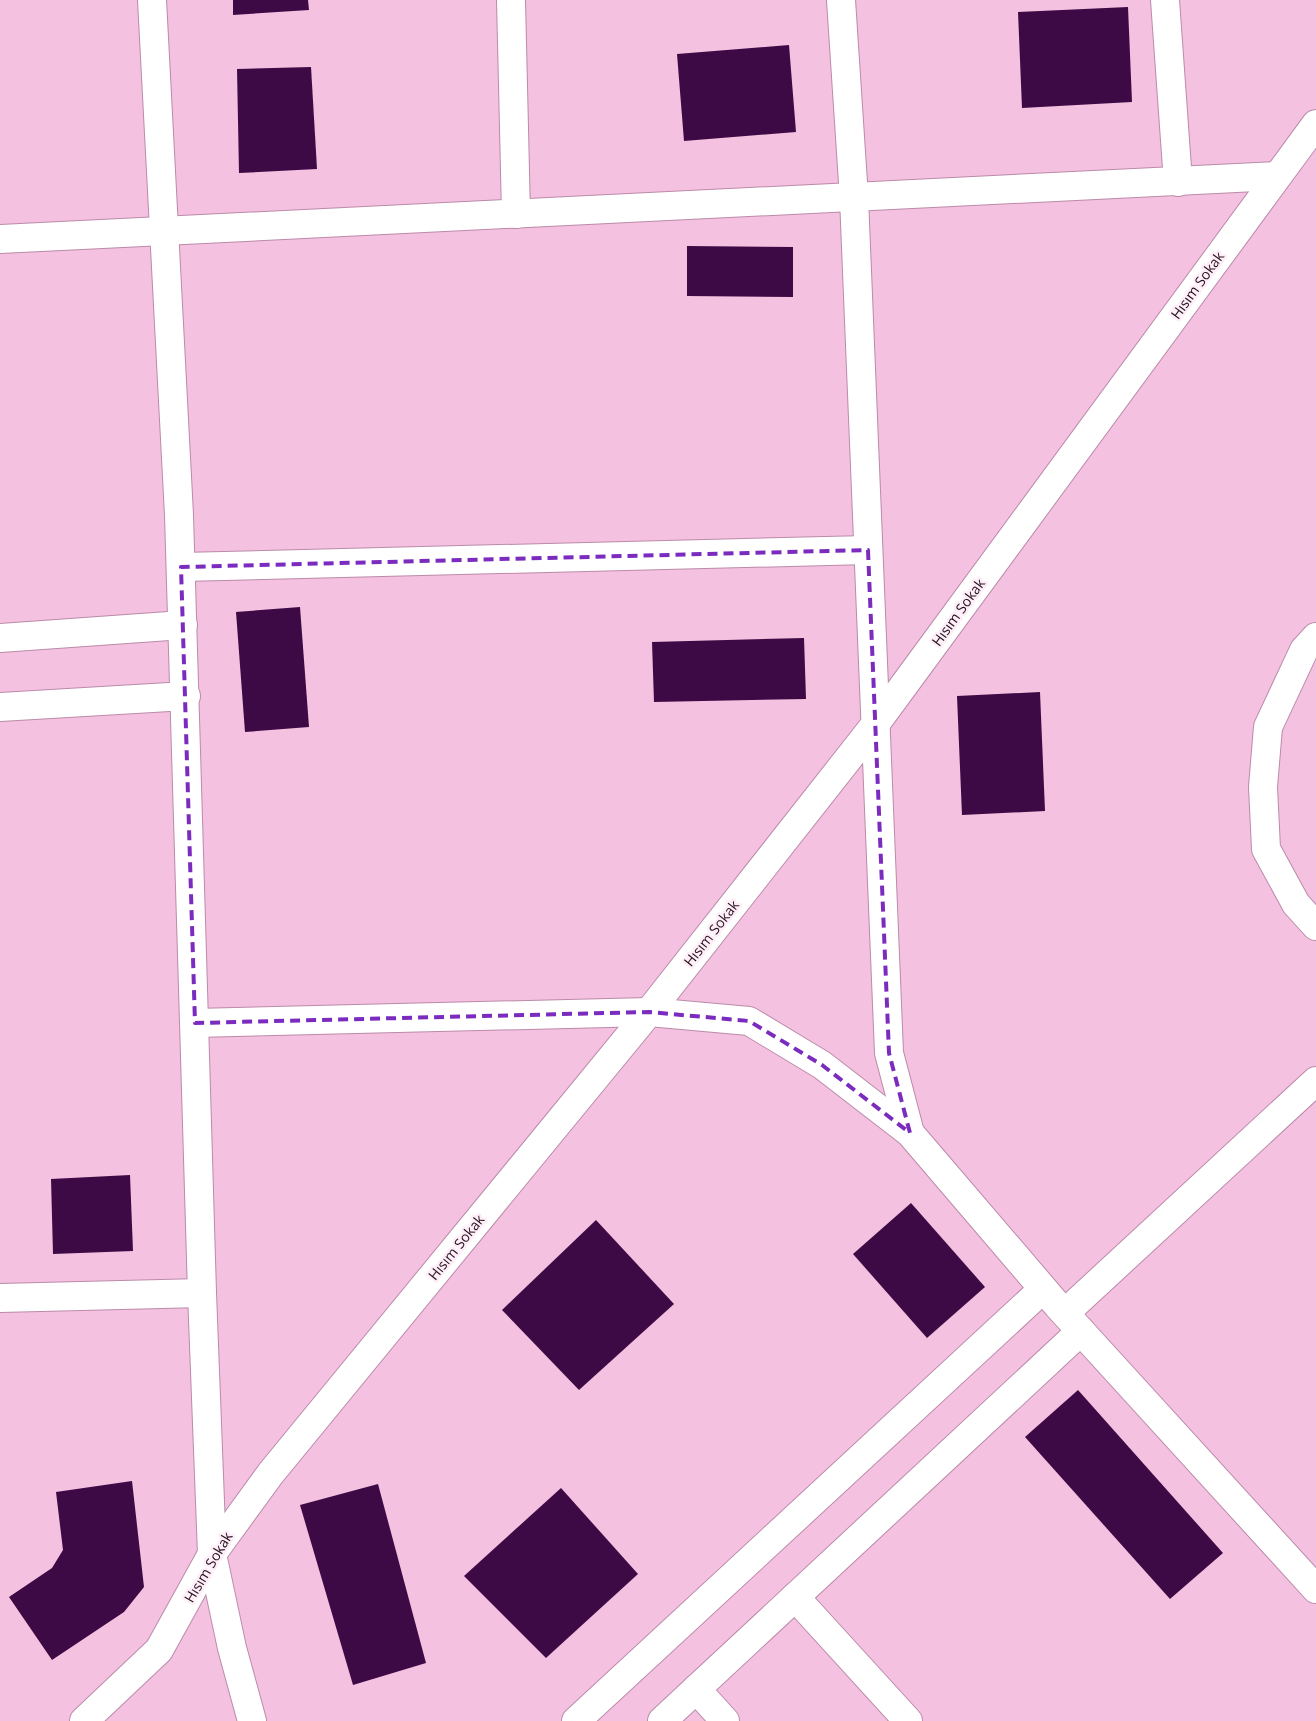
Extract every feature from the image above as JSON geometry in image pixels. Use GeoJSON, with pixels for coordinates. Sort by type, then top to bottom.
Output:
{"type":"FeatureCollection","features":[{"type":"Feature","properties":{"kind":"street"},"geometry":{"type":"LineString","coordinates":[[152,0],[186,696],[202,1293],[212,1554],[232,1648],[252,1721]]}},
{"type":"Feature","properties":{"kind":"street"},"geometry":{"type":"LineString","coordinates":[[511,0],[516,214]]}},
{"type":"Feature","properties":{"kind":"street"},"geometry":{"type":"LineString","coordinates":[[841,0],[854,198],[874,726],[889,1053],[910,1133]]}},
{"type":"Feature","properties":{"kind":"street"},"geometry":{"type":"LineString","coordinates":[[1165,0],[1178,182]]}},
{"type":"Feature","properties":{"kind":"street","name":"Hısım Sokak"},"geometry":{"type":"LineString","coordinates":[[84,1721],[159,1650],[212,1554],[271,1473],[649,1012],[874,726],[1316,124]]}},
{"type":"Feature","properties":{"kind":"street"},"geometry":{"type":"LineString","coordinates":[[0,239],[1277,176]]}},
{"type":"Feature","properties":{"kind":"street"},"geometry":{"type":"LineString","coordinates":[[181,567],[868,550]]}},
{"type":"Feature","properties":{"kind":"street"},"geometry":{"type":"LineString","coordinates":[[0,638],[183,625]]}},
{"type":"Feature","properties":{"kind":"street"},"geometry":{"type":"LineString","coordinates":[[1316,637],[1304,650],[1268,726],[1263,787],[1266,849],[1296,904],[1316,926]]}},
{"type":"Feature","properties":{"kind":"street"},"geometry":{"type":"LineString","coordinates":[[0,707],[186,696]]}},
{"type":"Feature","properties":{"kind":"street"},"geometry":{"type":"LineString","coordinates":[[195,1023],[649,1012],[749,1021],[822,1066],[910,1133],[1043,1289],[1316,1589]]}},
{"type":"Feature","properties":{"kind":"street"},"geometry":{"type":"LineString","coordinates":[[662,1721],[794,1598],[1316,1081]]}},
{"type":"Feature","properties":{"kind":"street"},"geometry":{"type":"LineString","coordinates":[[576,1721],[1043,1289]]}},
{"type":"Feature","properties":{"kind":"street"},"geometry":{"type":"LineString","coordinates":[[0,1298],[202,1293]]}},
{"type":"Feature","properties":{"kind":"street"},"geometry":{"type":"LineString","coordinates":[[794,1598],[908,1721]]}},
{"type":"Feature","properties":{"kind":"street"},"geometry":{"type":"LineString","coordinates":[[696,1690],[725,1721]]}},
{"type":"Feature","properties":{"kind":"highlighted area"},"geometry":{"type":"Polygon","coordinates":[[[868,550],[889,1053],[910,1133],[822,1065],[749,1021],[649,1012],[195,1023],[181,567],[868,550]]]}},
{"type":"Feature","properties":{"kind":"building"},"geometry":{"type":"Polygon","coordinates":[[[233,0],[308,0],[309,10],[233,15],[233,0]]]}},
{"type":"Feature","properties":{"kind":"building"},"geometry":{"type":"Polygon","coordinates":[[[1128,7],[1132,102],[1022,108],[1018,12],[1128,7]]]}},
{"type":"Feature","properties":{"kind":"building"},"geometry":{"type":"Polygon","coordinates":[[[789,45],[796,132],[684,141],[677,54],[789,45]]]}},
{"type":"Feature","properties":{"kind":"building"},"geometry":{"type":"Polygon","coordinates":[[[311,67],[317,169],[239,173],[237,69],[311,67]]]}},
{"type":"Feature","properties":{"kind":"building"},"geometry":{"type":"Polygon","coordinates":[[[687,246],[793,247],[793,297],[687,296],[687,246]]]}},
{"type":"Feature","properties":{"kind":"building"},"geometry":{"type":"Polygon","coordinates":[[[300,607],[309,727],[245,732],[236,612],[300,607]]]}},
{"type":"Feature","properties":{"kind":"building"},"geometry":{"type":"Polygon","coordinates":[[[804,638],[806,699],[654,702],[652,642],[804,638]]]}},
{"type":"Feature","properties":{"kind":"building"},"geometry":{"type":"Polygon","coordinates":[[[1040,692],[1045,811],[962,815],[957,696],[1040,692]]]}},
{"type":"Feature","properties":{"kind":"building"},"geometry":{"type":"Polygon","coordinates":[[[130,1175],[133,1251],[53,1254],[51,1179],[130,1175]]]}},
{"type":"Feature","properties":{"kind":"building"},"geometry":{"type":"Polygon","coordinates":[[[911,1203],[985,1287],[927,1338],[853,1254],[911,1203]]]}},
{"type":"Feature","properties":{"kind":"building"},"geometry":{"type":"Polygon","coordinates":[[[596,1220],[674,1304],[579,1390],[502,1310],[596,1220]]]}},
{"type":"Feature","properties":{"kind":"building"},"geometry":{"type":"Polygon","coordinates":[[[1078,1390],[1223,1553],[1170,1599],[1025,1437],[1078,1390]]]}},
{"type":"Feature","properties":{"kind":"building"},"geometry":{"type":"Polygon","coordinates":[[[132,1481],[144,1587],[124,1612],[52,1660],[9,1597],[52,1568],[63,1550],[56,1492],[132,1481]]]}},
{"type":"Feature","properties":{"kind":"building"},"geometry":{"type":"Polygon","coordinates":[[[378,1484],[426,1663],[353,1685],[300,1505],[378,1484]]]}},
{"type":"Feature","properties":{"kind":"building"},"geometry":{"type":"Polygon","coordinates":[[[561,1488],[638,1574],[546,1658],[464,1576],[561,1488]]]}}]}
